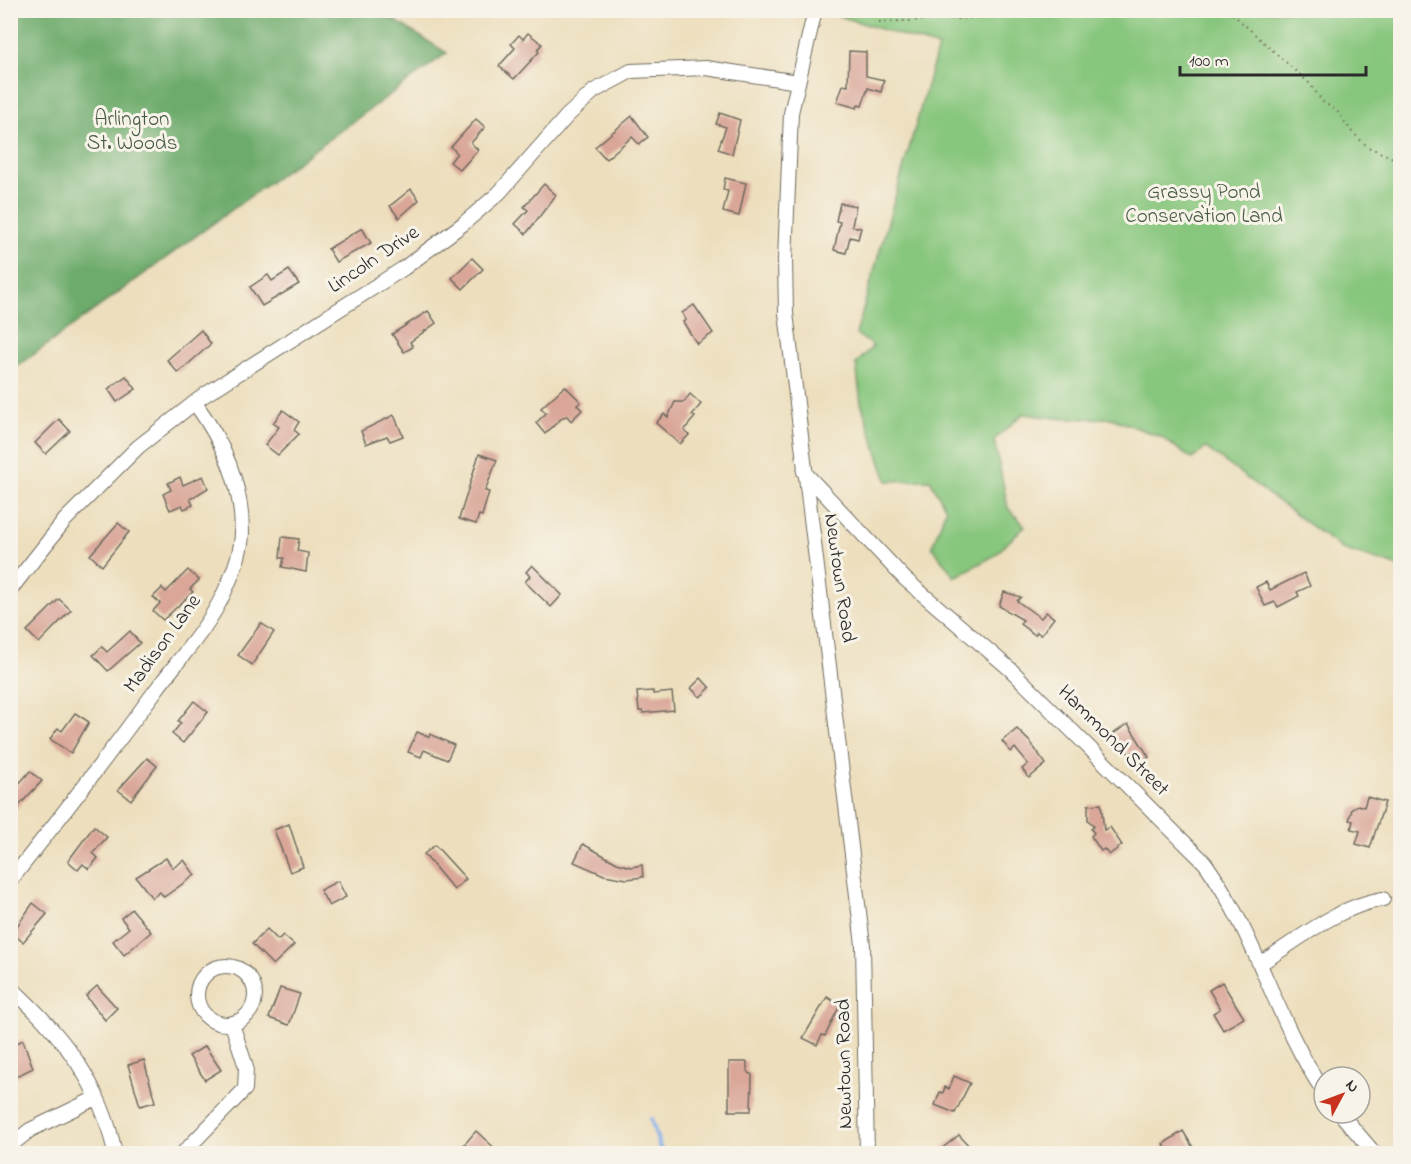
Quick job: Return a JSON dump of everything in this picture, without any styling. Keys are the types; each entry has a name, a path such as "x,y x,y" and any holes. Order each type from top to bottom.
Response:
{"street":[{"name":"Newtown Road","path":"815,10 791,113 785,260 790,359 863,945 867,1154"},
{"name":"Lincoln Drive","path":"10,590 65,520 114,469 195,403 404,268 463,224 499,193 594,91 631,71 706,68 798,82"},
{"name":"Madison Lane","path":"10,881 153,693 224,594 236,563 242,534 237,490 230,460 195,403"},
{"name":"Hammond Street","path":"804,472 896,570 1010,669 1204,863 1224,890 1282,1013 1312,1069"},
{"path":"1260,963 1342,910 1383,899"},
{"path":"221,966 243,971 255,990 250,1012 232,1024 210,1019 197,1001 202,979 221,966"},
{"path":"10,987 46,1020 83,1069 96,1098 115,1154"},
{"path":"182,1154 245,1089 246,1067 232,1024"},
{"path":"10,1146 38,1126 96,1098"},
{"path":"1350,1125 1375,1154"}],"path":[{"path":"879,22 998,17 1029,10"},
{"path":"1228,10 1310,84 1323,102 1337,111 1352,132 1368,147 1401,161"}],"green space":[{"name":"Arlington St. Woods","path":"11,10 380,11 447,53 11,371"},
{"name":"Grassy Pond Conservation Land","path":"948,10 1400,11 1400,567 1342,549 1206,448 1192,459 1161,437 1111,418 1065,419 1023,414 994,440 1008,508 1025,526 994,556 955,577 932,547 946,509 930,480 887,481 861,403 856,364 873,346 856,334 938,47 823,11 914,11 945,19"}],"building":[{"path":"528,33 542,44 537,50 539,52 514,79 499,66 515,48 511,44 519,35 523,39"},
{"path":"849,51 866,52 866,76 884,80 881,92 868,88 862,106 858,105 857,108 837,102 843,85 848,86"},
{"path":"720,113 740,120 732,154 718,149 726,127 716,124"},
{"path":"632,116 648,137 639,144 632,137 606,159 595,147"},
{"path":"476,119 485,127 471,143 478,150 460,170 450,162 457,153 451,147"},
{"path":"725,178 746,183 739,216 723,212 728,191 723,190"},
{"path":"544,184 556,195 526,234 515,224 528,210 524,207"},
{"path":"411,189 419,200 399,218 390,206"},
{"path":"840,203 856,206 852,226 861,228 858,239 850,237 846,253 834,250 840,222 836,221"},
{"path":"362,228 371,243 336,262 328,249"},
{"path":"472,258 483,269 463,289 452,278"},
{"path":"289,270 299,284 262,306 250,287 268,275 272,281"},
{"path":"694,305 713,333 697,344 683,322 686,320 682,313"},
{"path":"428,311 436,323 410,342 413,347 404,352 392,334"},
{"path":"201,330 211,344 178,373 167,360"},
{"path":"126,376 136,389 117,402 108,389"},
{"path":"565,386 581,402 577,405 582,410 571,421 567,416 563,417 545,434 536,423 546,413 541,408"},
{"path":"690,394 701,404 692,415 695,417 684,430 689,435 680,444 656,423 664,414 668,417 675,402 684,402"},
{"path":"283,410 299,422 294,430 299,434 278,455 265,445 279,427 273,423"},
{"path":"394,415 403,436 390,441 387,436 366,444 361,431"},
{"path":"59,419 70,431 46,454 35,443"},
{"path":"479,454 497,460 485,491 489,492 482,516 479,515 476,524 459,519"},
{"path":"203,476 208,488 190,499 193,505 184,509 182,505 170,510 163,494 171,490 168,483 180,477 183,485"},
{"path":"118,523 129,532 102,566 90,555"},
{"path":"282,537 299,539 297,551 308,553 306,572 282,567 284,558 280,558"},
{"path":"532,565 562,595 551,607 525,582 530,576 526,572"},
{"path":"188,570 199,580 190,589 193,592 163,620 153,611 160,603 153,597 162,588 166,592"},
{"path":"1304,573 1310,586 1297,592 1299,596 1278,607 1275,602 1265,606 1256,587 1266,582 1270,590"},
{"path":"1004,592 1021,597 1017,601 1041,618 1046,612 1054,618 1041,635 1037,632 1035,635 1020,624 1023,620 999,606"},
{"path":"59,599 71,610 39,643 27,631"},
{"path":"261,623 274,632 252,665 238,655"},
{"path":"130,631 140,643 108,671 93,655 102,647 107,652"},
{"path":"701,678 710,688 700,697 691,688"},
{"path":"653,691 653,694 672,692 674,710 643,713 639,711 637,692"},
{"path":"194,701 208,712 183,743 172,734 181,723 178,721"},
{"path":"75,713 89,722 71,753 50,739 58,728 62,731"},
{"path":"1128,724 1149,757 1140,763 1133,752 1129,754 1123,746 1119,748 1111,735"},
{"path":"1017,729 1046,764 1029,778 1022,769 1028,764 1015,748 1011,752 1002,741"},
{"path":"417,732 429,737 430,734 454,745 447,760 424,750 421,757 408,752"},
{"path":"147,758 157,766 131,800 118,790"},
{"path":"30,771 42,781 10,815 10,794"},
{"path":"1367,797 1385,802 1370,848 1356,844 1360,831 1351,829 1353,821 1349,820 1352,809 1358,805 1364,807"},
{"path":"1101,804 1104,830 1110,827 1122,845 1109,855 1104,849 1101,851 1091,836 1094,833 1091,829 1094,826 1088,820 1088,805"},
{"path":"289,824 303,867 290,872 274,830"},
{"path":"94,826 107,837 93,853 98,858 89,869 83,864 78,870 68,861"},
{"path":"583,844 617,863 631,867 642,865 643,877 627,879 604,875 574,862"},
{"path":"435,845 466,879 454,890 424,854"},
{"path":"166,858 173,868 184,860 195,875 164,897 160,892 152,898 136,877"},
{"path":"338,881 346,897 329,906 320,890"},
{"path":"33,903 47,914 23,942 12,933"},
{"path":"132,909 151,932 124,955 113,941 129,928 121,918"},
{"path":"267,929 278,940 283,935 294,945 273,965 252,944"},
{"path":"1222,982 1244,1018 1223,1030 1213,1013 1220,1009 1209,990"},
{"path":"97,986 117,1008 105,1020 86,996"},
{"path":"280,988 300,994 289,1025 269,1018"},
{"path":"827,997 840,1005 825,1036 822,1035 817,1045 803,1038"},
{"path":"23,1040 33,1068 15,1077 10,1068 10,1046"},
{"path":"205,1046 221,1070 205,1080 189,1056"},
{"path":"144,1060 155,1102 140,1106 128,1065"},
{"path":"729,1062 747,1062 747,1071 752,1075 751,1111 729,1111"},
{"path":"954,1076 970,1083 955,1113 935,1105 940,1092 943,1093 945,1087 949,1089"},
{"path":"476,1131 501,1154 456,1154"},
{"path":"1183,1131 1197,1154 1169,1154 1163,1144"},
{"path":"959,1135 969,1146 960,1154 935,1154"}],"waterway":[{"path":"651,1119 662,1154"}]}
